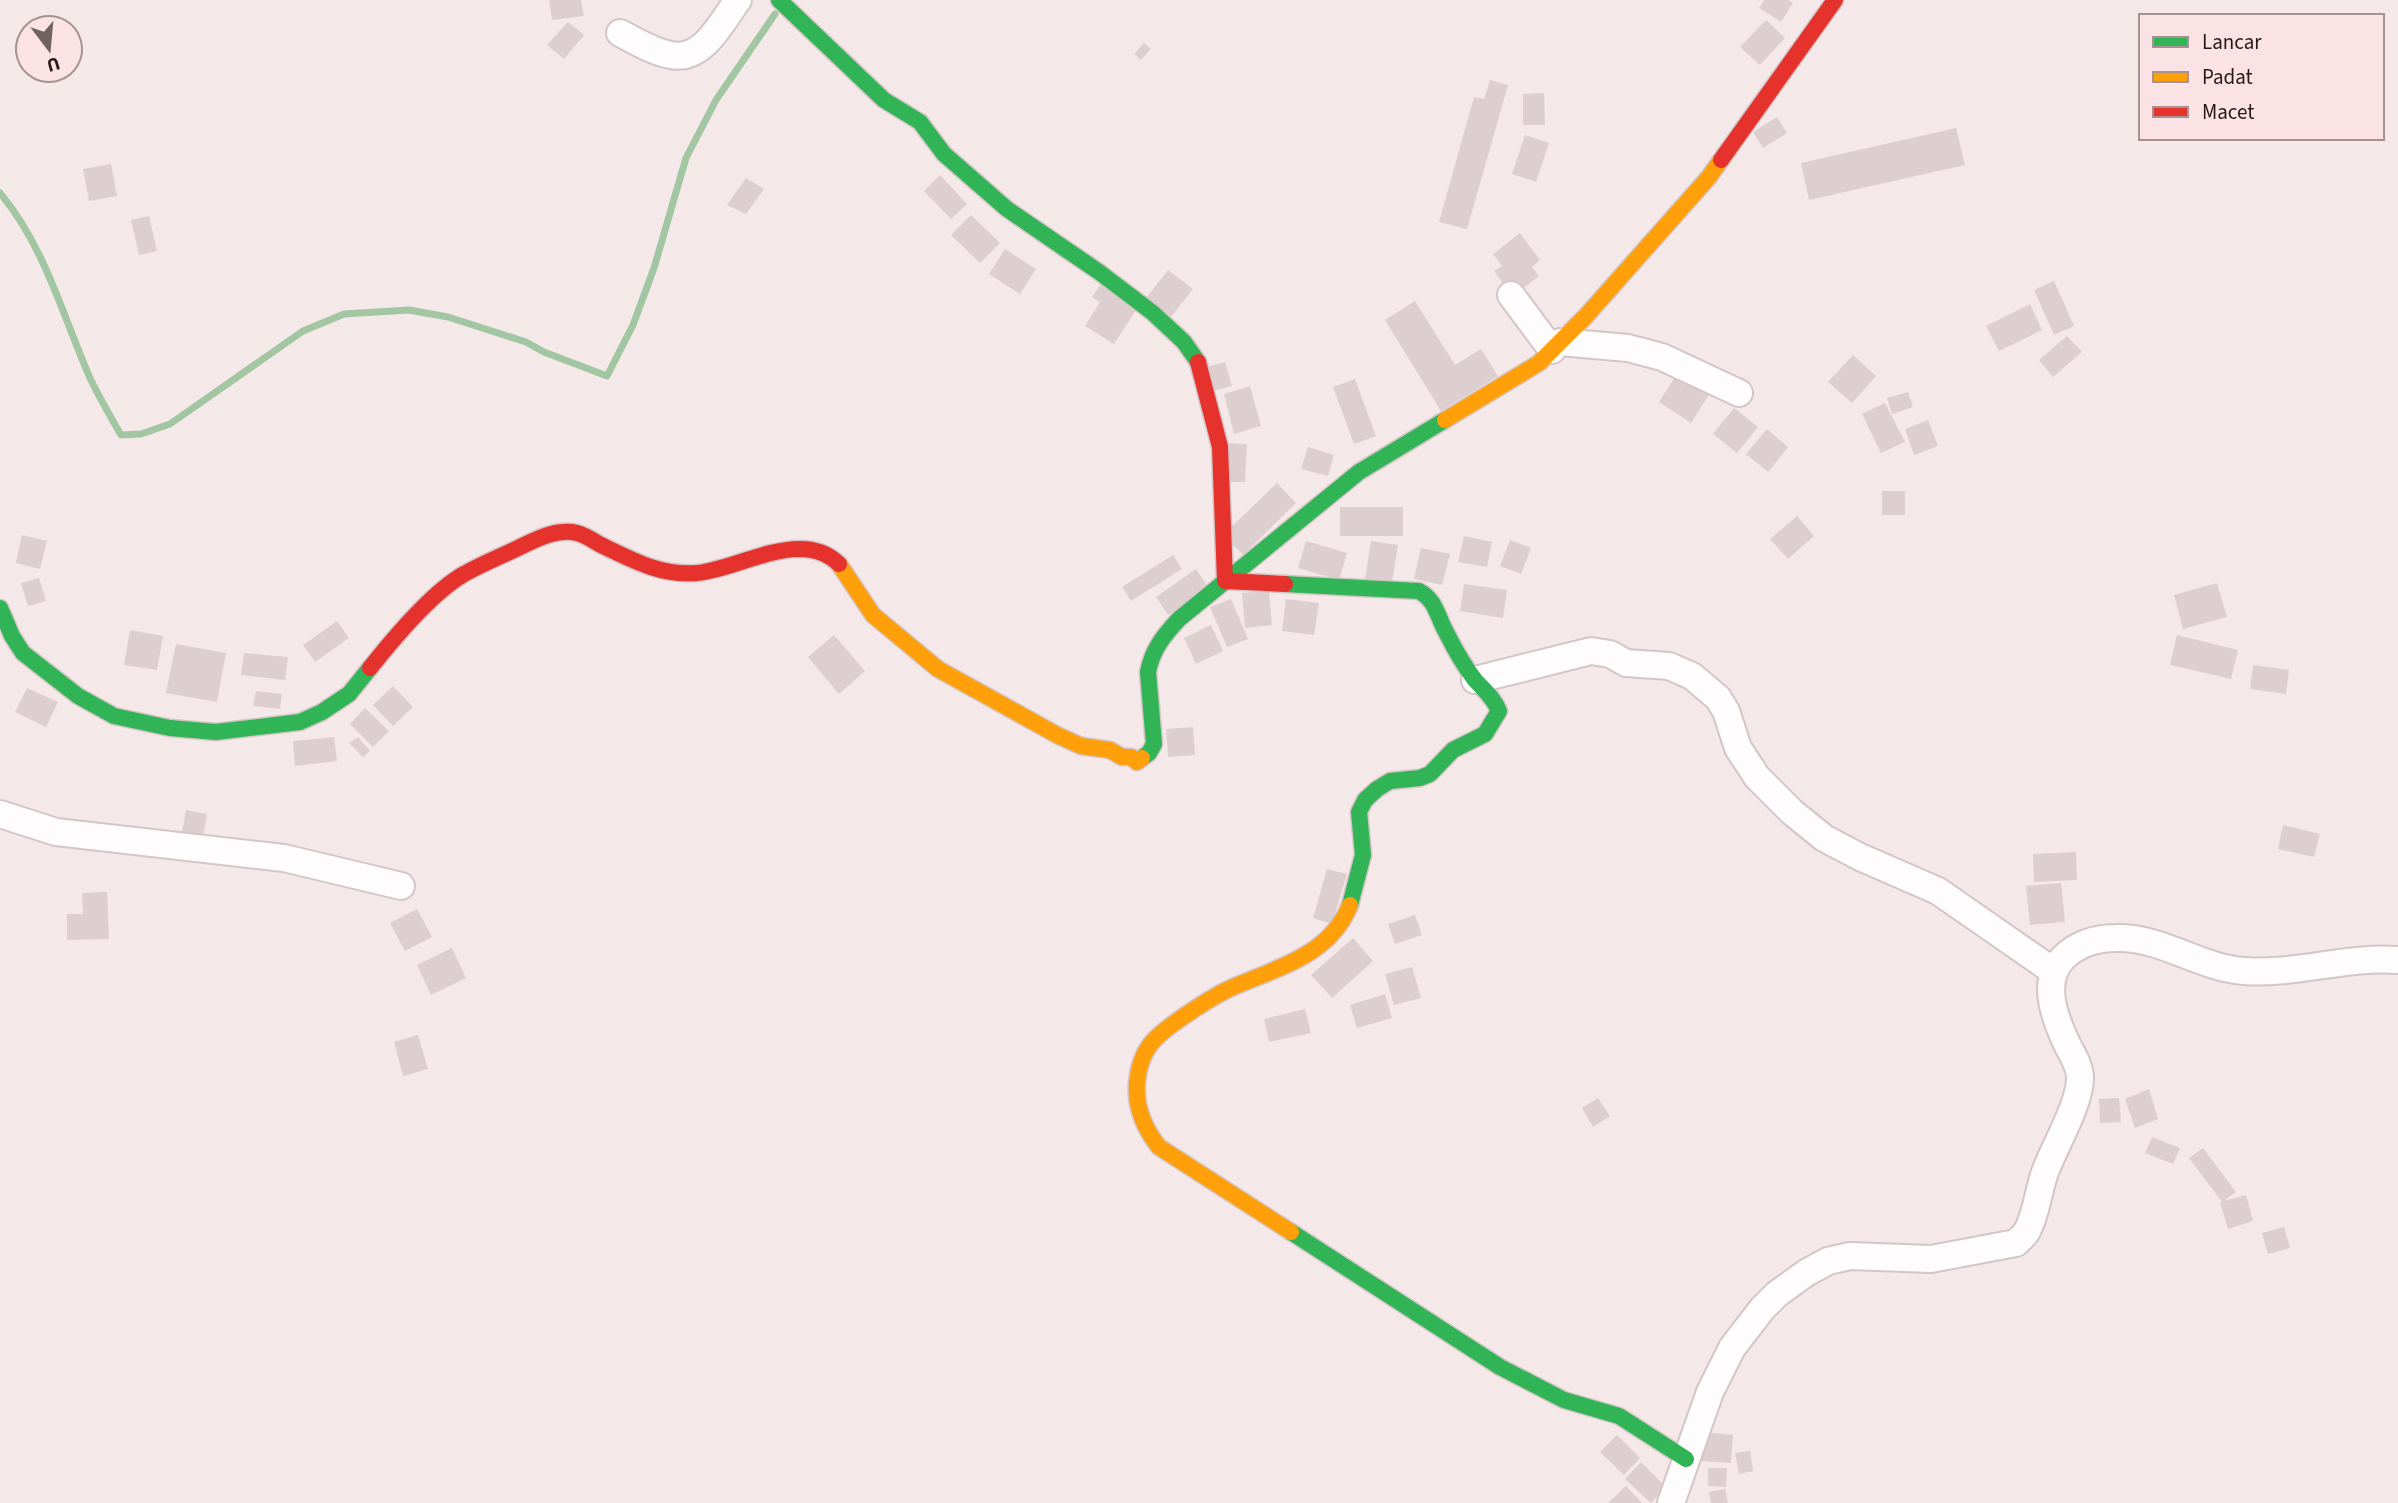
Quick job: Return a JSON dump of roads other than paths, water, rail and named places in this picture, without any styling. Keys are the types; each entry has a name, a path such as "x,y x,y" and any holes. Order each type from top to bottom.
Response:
{"street":[{"path":"620,33 660,52 673,56 687,55 708,41 738,0"},
{"path":"779,0 884,100 920,122 944,154 1007,209 1099,272 1153,313 1184,342 1197,360 1220,447 1225,581"},
{"path":"0,608 23,653 78,696 114,716 170,728 216,732 300,722 322,712 349,694 380,655 437,594 462,575 538,538 560,533 578,533 646,567 696,573 789,548 805,548 828,555 837,561 873,615 938,669 1014,713 1081,746 1110,750 1122,757 1131,757 1137,762 1149,753 1154,744 1148,672 1150,661 1163,635 1359,472 1539,363 1709,177 1835,0"},
{"path":"1511,295 1556,346 1628,348 1662,357 1739,393"},
{"path":"1225,581 1419,591 1427,594 1435,604 1443,628 1475,680 1488,691 1499,711 1485,734 1451,752 1434,772 1419,778 1392,780 1360,805 1357,813 1363,853 1344,919 1313,953 1282,969 1225,991 1165,1029 1149,1045 1141,1063 1137,1084 1138,1105 1146,1131 1159,1147 1500,1367 1564,1399 1619,1416 1686,1459"},
{"path":"1475,680 1591,651 1610,654 1626,663 1669,666 1692,676 1718,698 1726,711 1738,748 1757,777 1792,812 1824,838 1938,891 2053,971"},
{"path":"0,814 56,832 284,858 401,886"},
{"path":"1671,1503 1710,1392 1732,1348 1777,1294 1828,1261 1850,1256 1931,1259 2016,1243 2024,1236 2079,1089 2078,1066 2061,1031 2050,988 2053,971 2069,952 2096,940 2116,938 2136,939 2217,967 2244,971 2398,960"}],"waterway":[{"path":"0,193 16,214 41,258 90,378 121,435 141,434 170,424 303,331 344,314 409,310 448,317 526,342 544,352 607,376 633,325 654,268 686,158 716,100 775,14"}]}
